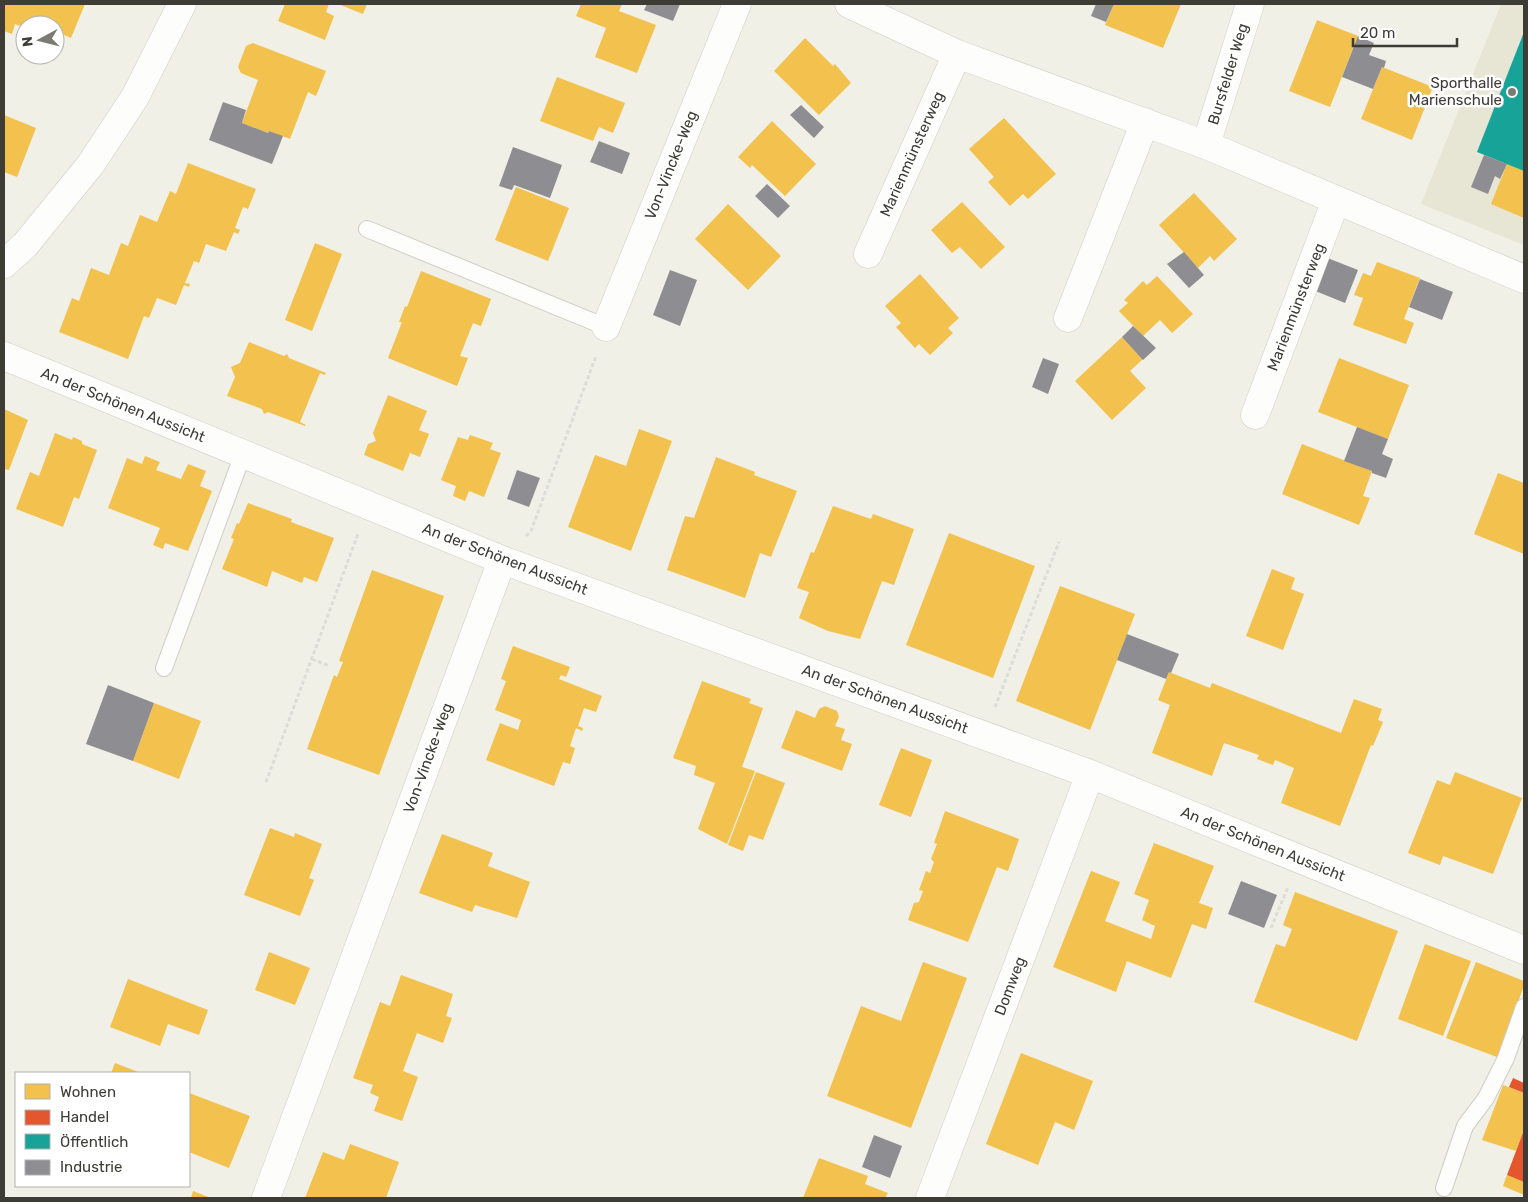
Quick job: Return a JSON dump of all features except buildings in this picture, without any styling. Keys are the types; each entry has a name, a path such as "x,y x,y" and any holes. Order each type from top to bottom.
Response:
{"street":[{"path":"4,264 25,245 91,164 135,97 182,4"},
{"name":"Von-Vincke-Weg","path":"606,327 737,4"},
{"path":"849,4 956,54 1206,144 1524,279"},
{"name":"Bursfelder Weg","path":"1206,144 1250,4"},
{"name":"Marienmünsterweg","path":"868,254 956,54"},
{"path":"1068,318 1145,122"},
{"name":"Marienmünsterweg","path":"1255,415 1336,200"},
{"name":"An der Schönen Aussicht","path":"4,356 502,560 1090,774 1524,950"},
{"name":"Von-Vincke-Weg","path":"266,1198 502,560"},
{"name":"Domweg","path":"930,1198 1090,774"}],"lane":[{"path":"367,229 606,327"},
{"path":"164,668 243,454"},
{"path":"1444,1188 1465,1126 1486,1098 1506,1058 1524,1007"}],"path":[{"path":"502,560 531,531 606,327"},
{"path":"266,782 368,505"},
{"path":"984,736 1059,542"},
{"path":"312,659 328,666"},
{"path":"1271,928 1299,859"}],"shaded area":[{"path":"1501,4 1524,4 1524,245 1421,204"}],"place":[{"name":"Sporthalle Marienschule","path":"1512,92"}]}
